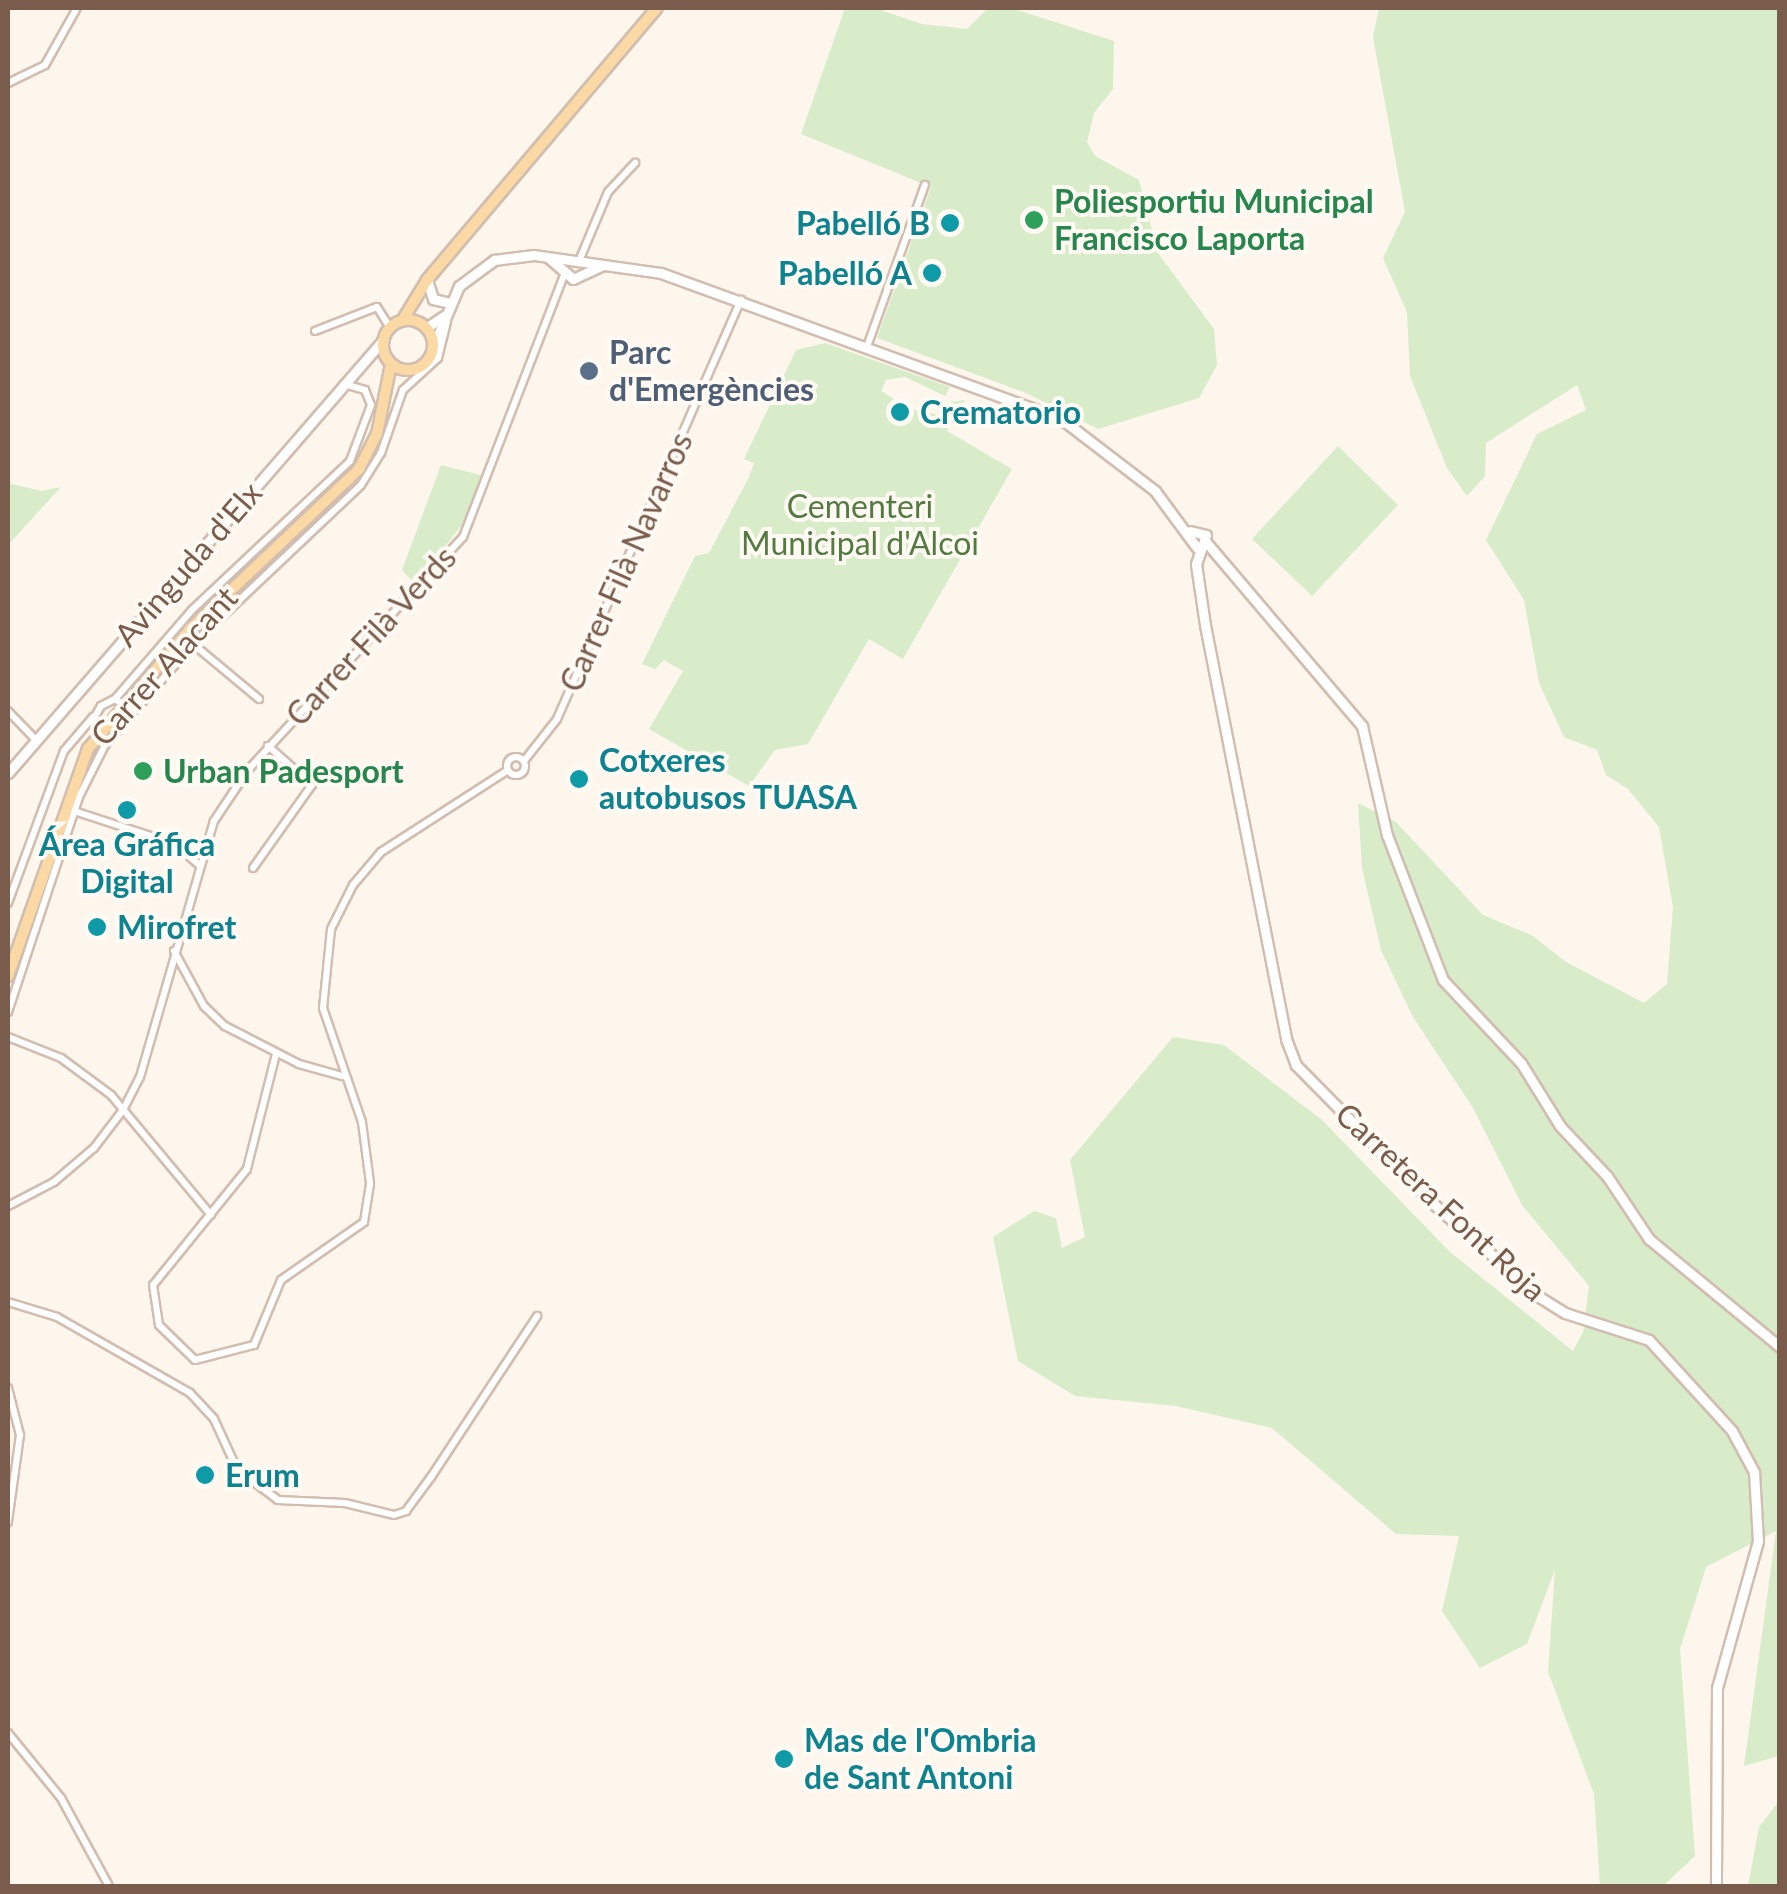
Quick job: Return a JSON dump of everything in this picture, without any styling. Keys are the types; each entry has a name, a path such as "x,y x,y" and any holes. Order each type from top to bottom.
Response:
{"main road":[{"path":"418,292 424,326 433,348 427,362 405,370 388,359 387,333 402,321 418,292 427,280 657,8"},
{"path":"402,321 424,326"},
{"name":"Carrer Alacant","path":"8,976 88,749 123,703 368,455 388,390 388,359"},
{"name":"Carrer Alacant","path":"388,390 405,370"}],"street":[{"path":"8,83 45,65 77,8"},
{"name":"Carrer Filà Verds","path":"8,1206 54,1182 94,1148 124,1110 140,1077 199,866 229,794 268,746 463,537 560,292 608,192 636,163"},
{"path":"868,344 926,184"},
{"path":"433,348 450,303 466,278 486,263 547,256 574,268 609,264 741,300 868,344 1070,424 1134,471 1190,531 1202,530 1202,545 1362,726 1387,834 1430,957 1450,990 1521,1063 1560,1126 1607,1176 1650,1239 1780,1347"},
{"path":"427,280 433,299 450,303"},
{"name":"Carrer Filà Navarros","path":"524,762 512,758 508,770 520,774 524,762 558,719 741,300"},
{"path":"315,332 377,306 387,333"},
{"path":"424,326 446,314"},
{"name":"Carrer Alacant","path":"8,1012 102,734 129,720 193,644 370,474 403,390 438,358 446,314"},
{"name":"Avinguda d'Elx","path":"8,773 387,333"},
{"path":"370,356 388,359"},
{"name":"Carrer Alacant","path":"123,703 192,610 350,460 371,405 365,390 344,384"},
{"name":"Carrer Alacant","path":"350,460 368,455 370,474"},
{"name":"Carretera Font Roja","path":"1202,545 1206,625 1296,1065 1429,1200 1541,1298 1576,1317 1638,1334 1658,1348 1732,1431 1754,1472 1758,1540 1717,1688 1716,1886"},
{"name":"Carrer Filà Verds","path":"193,644 260,700"},
{"path":"8,904 64,751 93,717 123,703 129,720"},
{"path":"8,711 34,739"},
{"path":"93,717 102,734"},
{"path":"254,868 312,784 268,746"},
{"path":"276,1054 255,1151 211,1215 158,1276 152,1297 160,1325 200,1361 254,1345 281,1280 364,1222 366,1142 342,1076 321,994 327,942 344,899 393,842 508,770"},
{"path":"74,811 175,844 199,866"},
{"path":"174,951 212,1016 276,1054 342,1076"},
{"path":"8,1036 73,1065 124,1110 211,1215"},
{"path":"8,1302 57,1317 190,1393 214,1419 237,1469 278,1500 394,1515 420,1492 538,1316"},
{"path":"8,1388 20,1435 8,1522"},
{"path":"8,1732 62,1798 109,1886"}],"green space":[{"name":"Poliesportiu Municipal Francisco Laporta","path":"845,8 875,8 922,24 967,29 988,8 1011,8 1114,41 1113,89 1094,113 1087,142 1095,156 1139,180 1158,253 1214,329 1217,365 1199,398 1098,429 1026,393 877,338 931,187 801,134"},
{"path":"1379,8 1779,8 1779,1756 1744,1766 1776,1531 1706,1567 1680,1649 1695,1856 1663,1886 1600,1886 1594,1794 1548,1672 1555,1570 1527,1644 1480,1668 1442,1611 1459,1536 1396,1534 1272,1428 1176,1406 1075,1396 1018,1361 993,1237 1034,1211 1056,1218 1062,1248 1085,1237 1070,1160 1173,1037 1224,1045 1322,1120 1450,1252 1573,1351 1583,1332 1589,1286 1522,1205 1473,1108 1413,1017 1381,950 1362,868 1358,803 1396,822 1483,915 1533,936 1566,962 1644,1003 1667,984 1673,907 1659,827 1628,789 1606,775 1597,750 1564,737 1539,683 1524,600 1486,540 1537,434 1586,410 1577,385 1486,443 1485,476 1467,496 1447,468 1410,376 1407,312 1383,258 1405,212 1373,37"},
{"name":"Cementeri Municipal d'Alcoi","path":"825,343 950,387 945,396 905,377 886,380 881,391 910,409 945,416 951,402 965,400 947,431 1012,469 903,659 869,639 808,744 775,750 749,786 649,729 683,671 664,660 655,669 642,664 695,556 709,553 749,477 754,463 744,459 796,350"},
{"path":"1338,446 1398,505 1312,596 1252,539"},
{"path":"441,465 484,476 461,526 415,584 402,570"},
{"path":"8,483 41,491 61,487 8,545"},
{"path":"1779,1801 1779,1886 1748,1886 1759,1827"}],"place":[{"name":"Poliesportiu Municipal Francisco Laporta","path":"1034,220"},
{"name":"Pabelló B","path":"950,223"},
{"name":"Pabelló A","path":"932,273"},
{"name":"Parc d'Emergències","path":"589,371"},
{"name":"Crematorio","path":"900,412"},
{"name":"Urban Padesport","path":"143,771"},
{"name":"Cotxeres autobusos TUASA","path":"579,779"},
{"name":"Área Gráfica Digital","path":"127,810"},
{"name":"Mirofret","path":"97,927"},
{"name":"Erum","path":"205,1475"},
{"name":"Mas de l'Ombria de Sant Antoni","path":"784,1759"}]}
